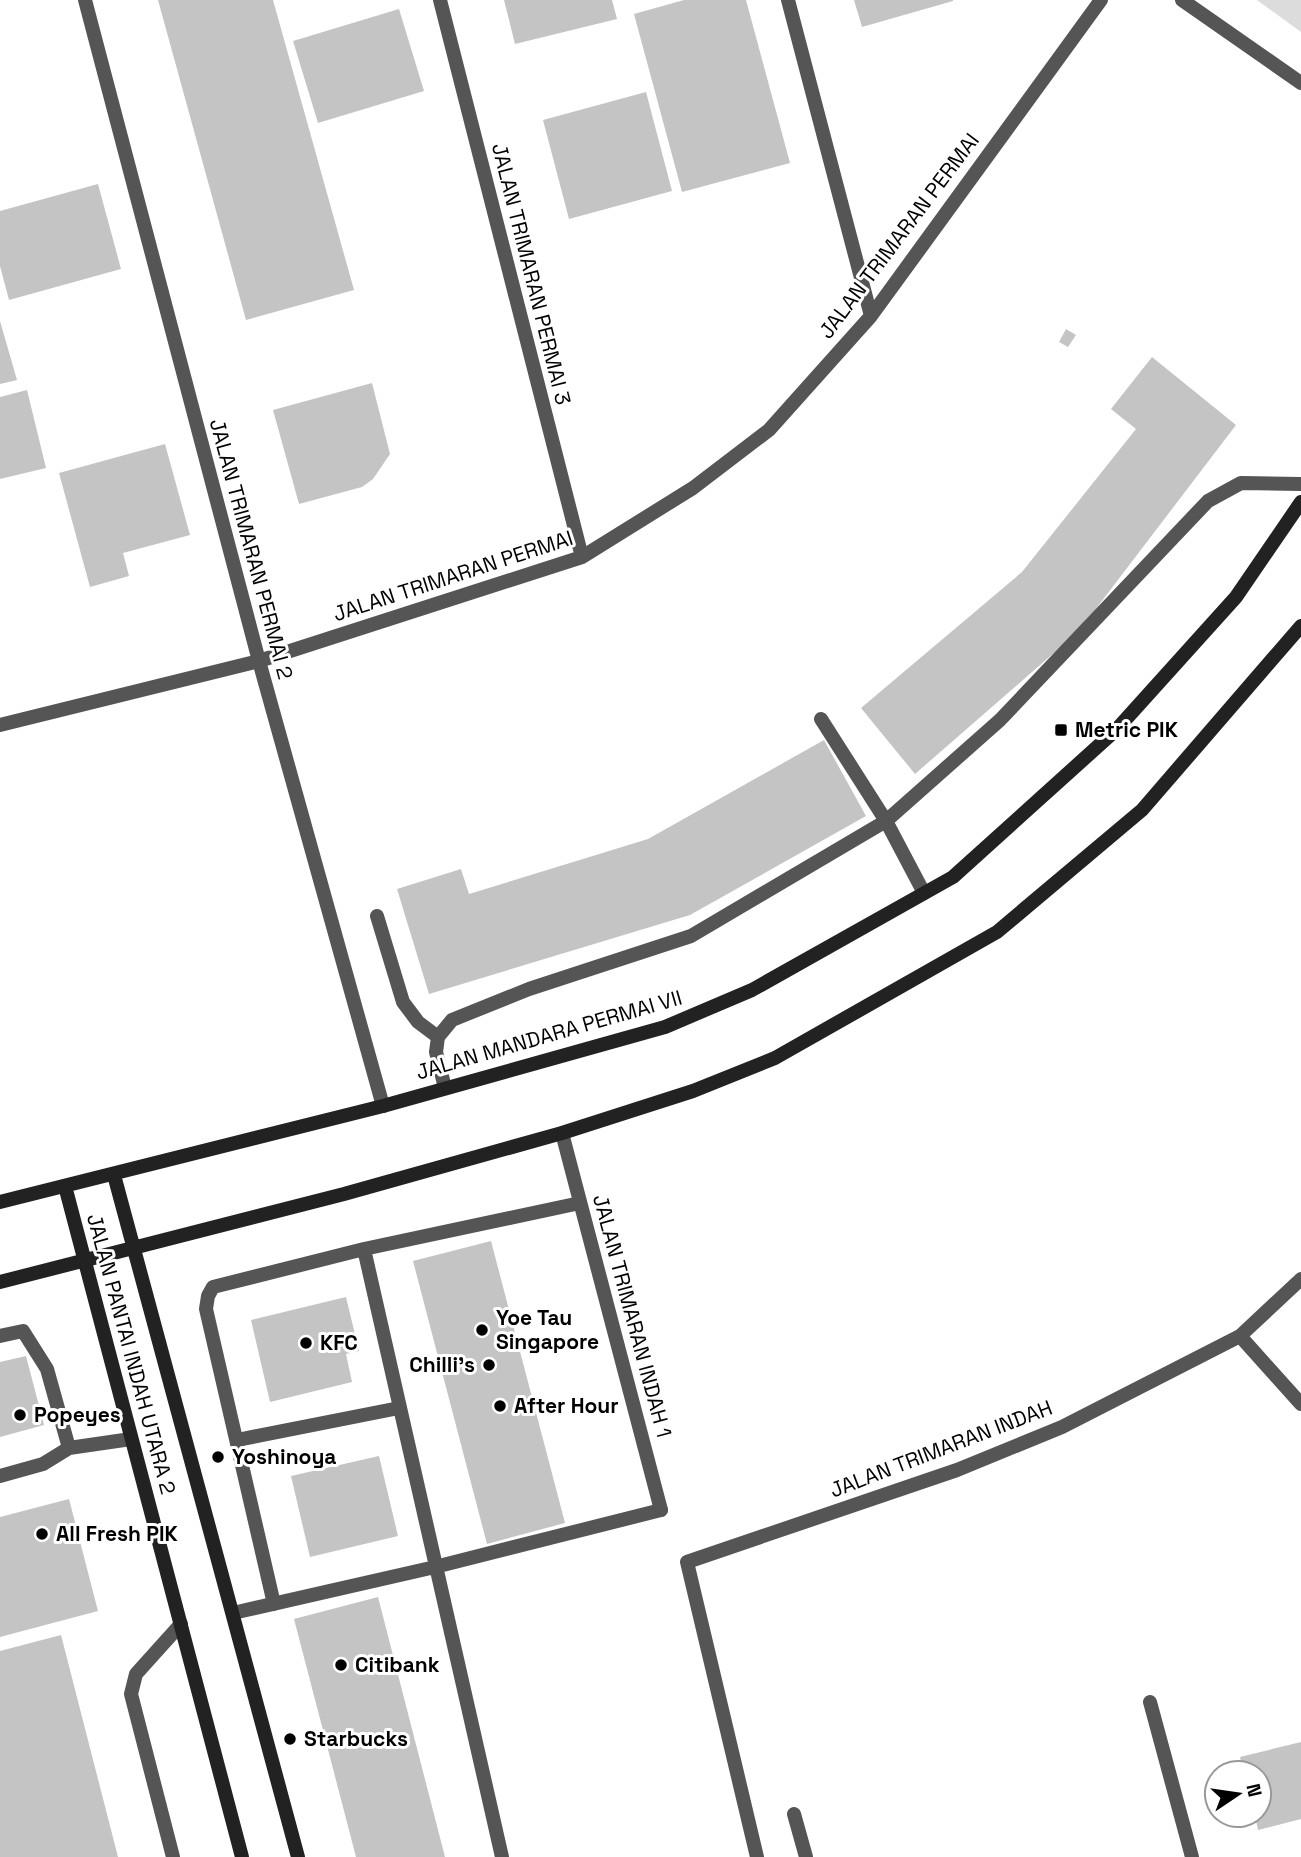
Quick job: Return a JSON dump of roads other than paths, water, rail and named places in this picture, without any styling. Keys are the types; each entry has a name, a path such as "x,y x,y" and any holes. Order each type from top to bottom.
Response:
{"main road":[{"name":"JALAN MANDARA PERMAI VII","path":"0,1202 383,1106 665,1027 751,990 953,877 1117,729 1236,597 1301,502"},
{"path":"0,1282 344,1194 562,1133 693,1091 775,1058 997,932 1142,810 1301,626"},
{"name":"JALAN PANTAI INDAH UTARA 2","path":"114,1175 298,1857"},
{"name":"JALAN PANTAI INDAH UTARA 2","path":"65,1186 242,1857"}],"street":[{"name":"JALAN TRIMARAN PERMAI 2","path":"85,0 259,661 383,1106"},
{"name":"JALAN TRIMARAN PERMAI 3","path":"440,0 582,558"},
{"path":"788,0 871,316"},
{"name":"JALAN TRIMARAN PERMAI","path":"0,725 259,661 582,558 694,488 769,430 871,316 1101,0"},
{"path":"1182,0 1301,83"},
{"path":"445,1088 436,1052 438,1037 452,1020 529,989 691,936 886,821 1000,720 1208,501 1241,483 1301,484"},
{"path":"821,719 886,821 923,894"},
{"path":"377,916 403,1002 418,1022 438,1037"},
{"name":"JALAN TRIMARAN INDAH 1","path":"435,1567 661,1510 562,1133"},
{"path":"274,1604 206,1309 213,1287 364,1249 580,1203"},
{"path":"364,1249 502,1857"},
{"name":"JALAN TRIMARAN INDAH","path":"757,1857 687,1562 969,1465 1062,1427 1240,1336 1301,1279"},
{"path":"0,1336 23,1331 47,1369 69,1448"},
{"path":"1240,1336 1301,1404"},
{"path":"237,1440 399,1408"},
{"path":"0,1476 43,1464 69,1448 131,1438"},
{"path":"233,1613 435,1567"},
{"path":"173,1857 131,1694 136,1674 181,1624"},
{"path":"1150,1702 1192,1857"},
{"path":"794,1814 806,1857"}],"place":[{"name":"Metric PIK","path":"1061,730"},
{"name":"Yoe Tau Singapore","path":"482,1330"},
{"name":"KFC","path":"306,1343"},
{"name":"Chilli's","path":"489,1365"},
{"name":"After Hour","path":"500,1406"},
{"name":"Popeyes","path":"20,1415"},
{"name":"Yoshinoya","path":"218,1457"},
{"name":"All Fresh PIK","path":"42,1534"},
{"name":"Citibank","path":"341,1665"},
{"name":"Starbucks","path":"290,1739"}]}
